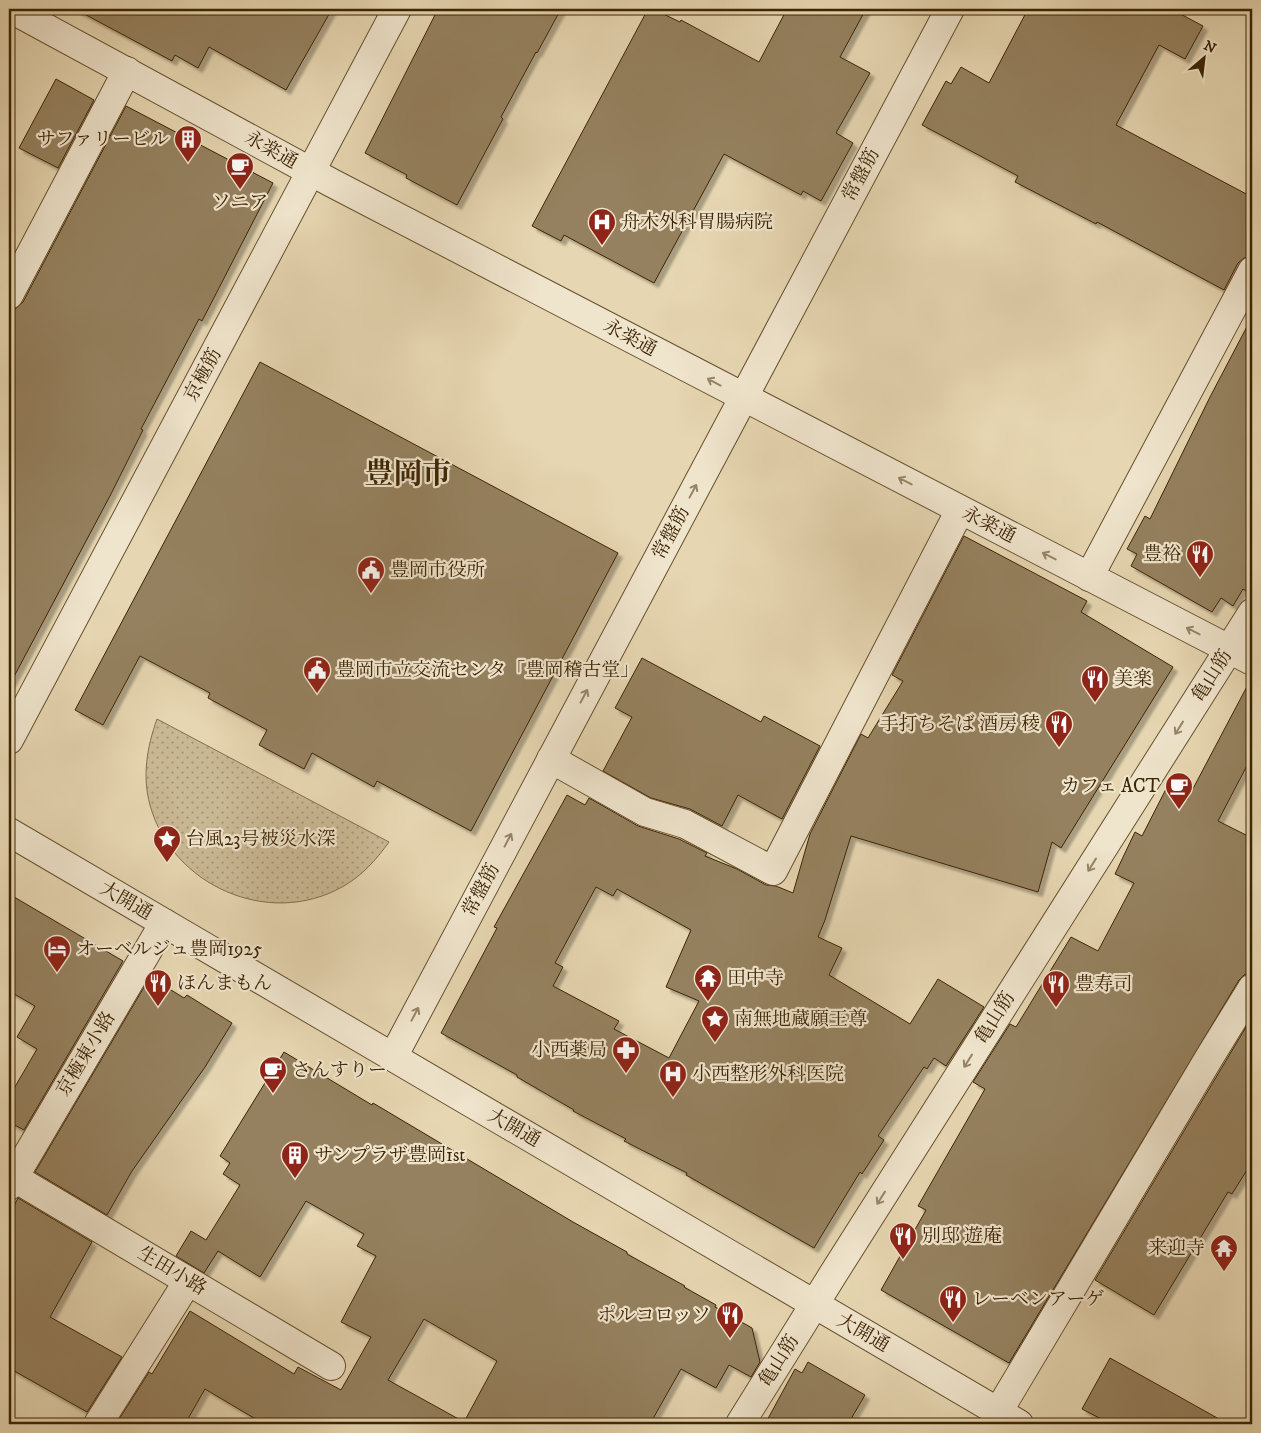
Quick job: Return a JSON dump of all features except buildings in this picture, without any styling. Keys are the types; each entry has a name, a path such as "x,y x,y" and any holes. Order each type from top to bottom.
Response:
{"street":[{"name":"京極筋","path":"9,740 397,9"},
{"name":"常盤筋","path":"393,1057 950,9"},
{"name":"永楽通","path":"15,15 127,71 311,171 743,397 1241,654"},
{"path":"9,295 127,71"},
{"path":"1089,577 1252,270"},
{"path":"551,760 645,812 685,824 773,872 960,510"},
{"name":"亀山筋","path":"740,1424 814,1305 1241,654 1252,613"},
{"name":"大開通","path":"9,832 1008,1418"},
{"name":"京極東小路","path":"11,1181 164,923"},
{"path":"1008,1418 1204,1066 1252,988"},
{"name":"生田小路","path":"11,1181 188,1280 331,1366"},
{"path":"98,1424 188,1280"}],"shaded area":[{"path":"157,719 389,842 374,861 356,878 342,887 314,899 284,903 255,900 227,892 201,877 179,858 162,833 150,805 146,772 151,740"}],"place":[{"name":"サファリービル","path":"188,163"},
{"name":"ソニア","path":"240,190"},
{"name":"舟木外科胃腸病院","path":"602,246"},
{"name":"豊裕","path":"1200,578"},
{"name":"豊岡市役所","path":"371,594"},
{"name":"豊岡市立交流センタ「豊岡稽古堂」","path":"317,694"},
{"name":"美楽","path":"1095,703"},
{"name":"手打ちそば 酒房 稜","path":"1059,748"},
{"name":"カフェ ACT","path":"1179,810"},
{"name":"台風23号被災水深","path":"167,863"},
{"name":"オーベルジュ豊岡1925","path":"57,973"},
{"name":"田中寺","path":"708,1002"},
{"name":"ほんまもん","path":"158,1007"},
{"name":"豊寿司","path":"1056,1008"},
{"name":"南無地蔵願王尊","path":"715,1043"},
{"name":"小西薬局","path":"626,1074"},
{"name":"さんすりー","path":"273,1094"},
{"name":"小西整形外科医院","path":"673,1098"},
{"name":"サンプラザ豊岡1st","path":"295,1179"},
{"name":"別邸 遊庵","path":"903,1260"},
{"name":"来迎寺","path":"1224,1272"},
{"name":"レーベンアーゲ","path":"953,1323"},
{"name":"ポルコロッソ","path":"730,1339"}],"district":[{"name":"豊岡市","path":"408,475"}]}
